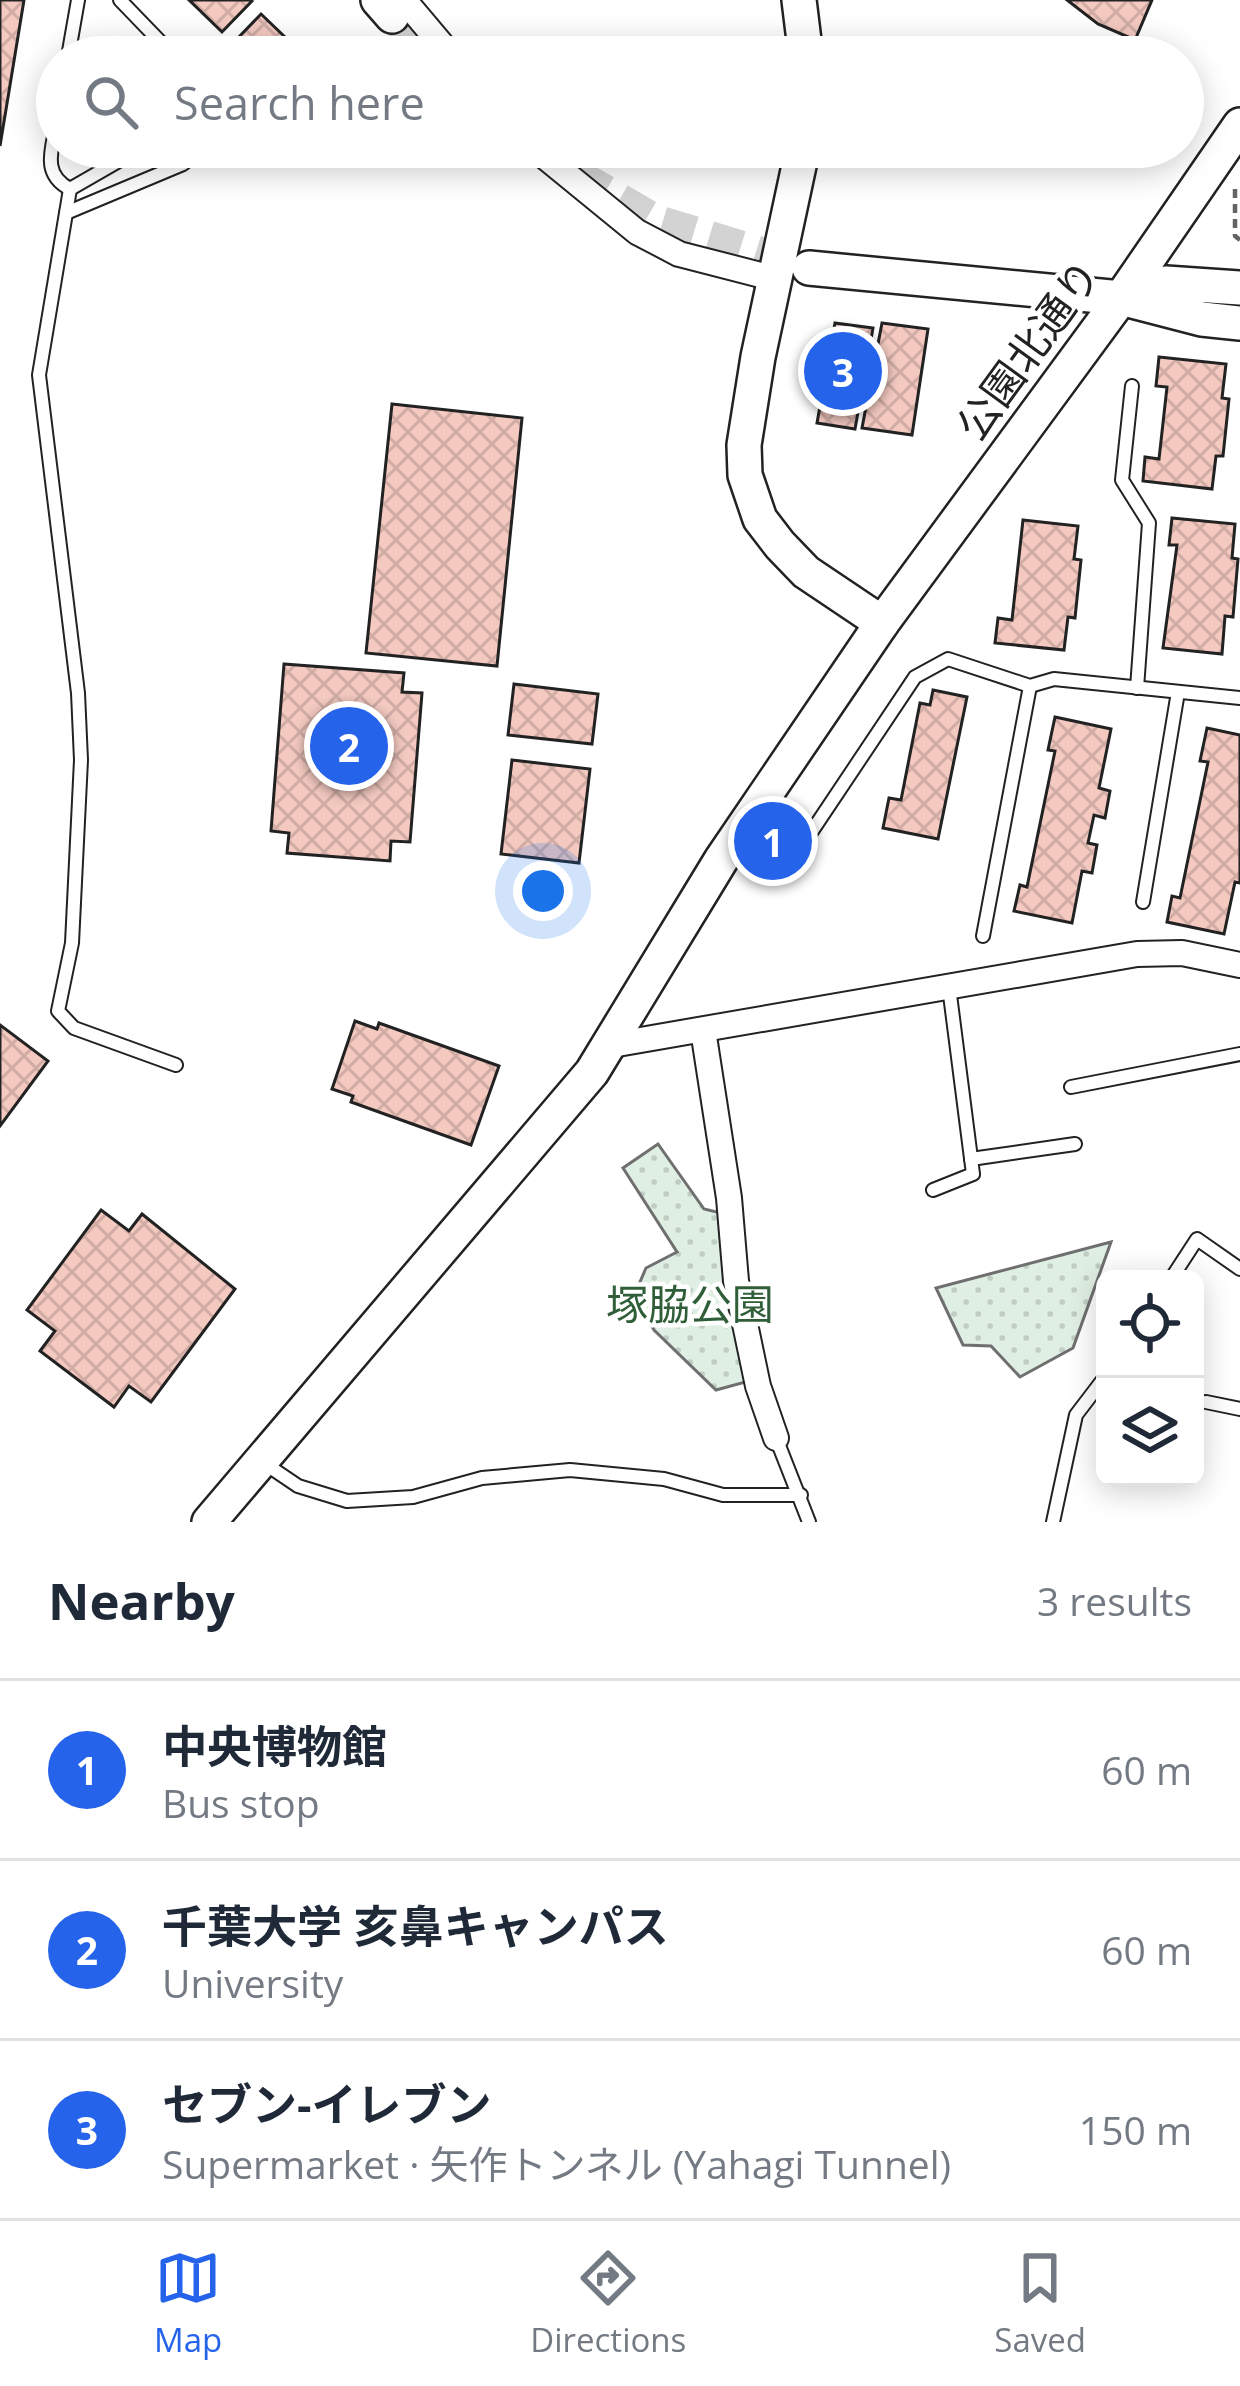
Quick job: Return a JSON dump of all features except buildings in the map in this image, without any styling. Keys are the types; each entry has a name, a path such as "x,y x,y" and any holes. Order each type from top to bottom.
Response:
{"street":[{"path":"799,0 803,36"},
{"path":"392,5 424,36"},
{"name":"公園北通り","path":"209,1522 592,1072 722,860 882,622 1120,298 1240,125"},
{"path":"559,168 637,232 679,254 776,279"},
{"path":"799,168 745,445 745,475 760,519 806,572 882,622"},
{"path":"809,268 1120,298 1202,319 1240,323"},
{"path":"1120,298 1166,283 1240,288"},
{"path":"606,1046 1137,954 1182,953 1240,965"},
{"path":"703,1030 729,1198 736,1281 758,1386 776,1438"}],"lane":[{"path":"72,36 78,0"},
{"path":"120,0 155,36"},
{"path":"49,168 57,182 70,189"},
{"path":"70,189 106,168"},
{"path":"66,213 173,168"},
{"path":"70,189 40,375 79,693 72,943 58,1011 74,1028 176,1065"},
{"path":"1132,386 1122,480 1149,524 1137,688"},
{"path":"806,840 915,677 948,659 1030,686 1054,679 1240,698"},
{"path":"983,937 1030,686"},
{"path":"1143,902 1178,692"},
{"path":"933,1190 974,1174 948,986"},
{"path":"1071,1088 1240,1054"},
{"path":"971,1159 1076,1144"},
{"path":"1177,1270 1198,1239 1240,1270"},
{"path":"1053,1522 1076,1414 1104,1378"},
{"path":"1206,1402 1240,1409"},
{"path":"776,1438 809,1522"},
{"path":"263,1462 298,1486 347,1501 413,1497 482,1478 570,1470 664,1479 723,1495 801,1495"}],"path":[{"path":"1237,176 1232,205 1235,236 1240,240"}],"green space":[{"name":"塚脇公園","path":"658,1144 704,1209 725,1214 753,1380 716,1390 654,1330 634,1296 646,1268 677,1252 623,1168"},
{"path":"1111,1242 1101,1270 1096,1270 1096,1284 1073,1348 1020,1377 991,1346 963,1345 936,1288"}],"tunnel":[{"path":"392,16 413,36"},
{"path":"577,175 656,221 806,267"}],"place":[{"name":"セブン-イレブン","path":"843,371"},
{"name":"千葉大学 亥鼻キャンパス","path":"349,746"},
{"name":"中央博物館","path":"773,841"}]}
